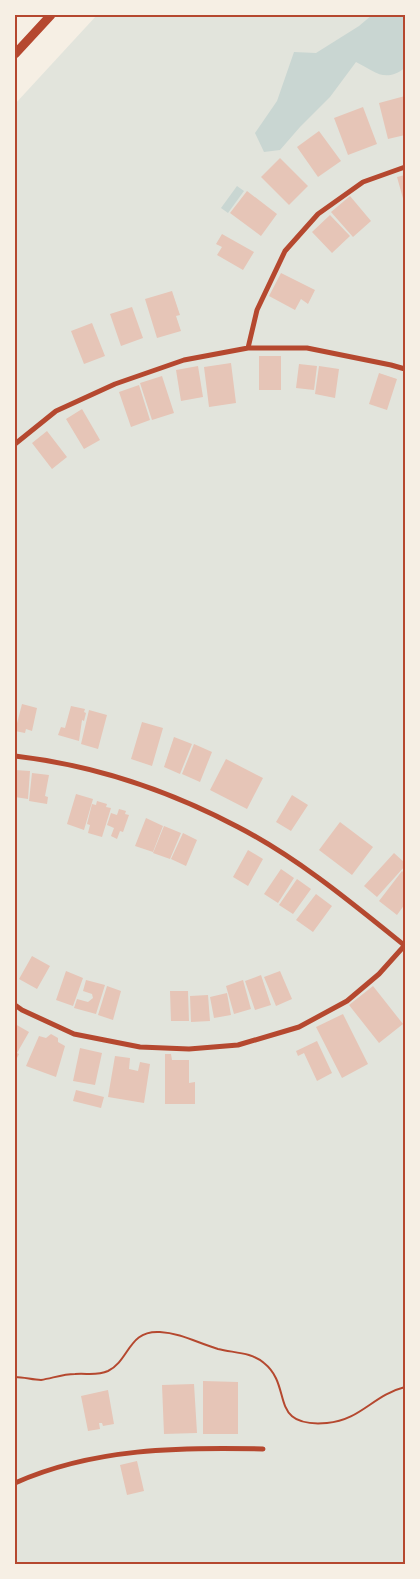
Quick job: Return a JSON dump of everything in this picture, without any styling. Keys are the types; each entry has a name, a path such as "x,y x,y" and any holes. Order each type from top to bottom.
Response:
{"main road":[{"path":"15,54 51,15"}],"street":[{"path":"248,348 257,310 285,251 318,214 363,182 405,167"},
{"path":"15,444 56,411 115,384 184,360 248,348 306,348 405,369"},
{"path":"15,756 51,761 112,775 170,795 238,827 289,858 353,904 405,945 379,974 346,1001 299,1028 238,1045 189,1049 140,1047 74,1034 15,1005"},
{"path":"15,1483 30,1476 77,1462 129,1453 188,1448 263,1449"}],"path":[{"path":"15,1377 41,1380 64,1374 102,1373 120,1361 135,1339 147,1333 161,1332 183,1336 218,1349 248,1354 262,1360 278,1380 285,1409 294,1417 304,1422 327,1423 345,1419 360,1412 379,1397 405,1387"}],"shaded area":[{"path":"97,15 405,15 405,1564 15,1564 15,104"},
{"path":"372,15 405,15 405,68 391,75 386,75 375,72 356,62 330,97 280,150 264,152 255,133 277,101 294,52 316,53 359,26"},
{"path":"237,186 244,191 228,213 221,208"}],"building":[{"path":"405,96 405,135 388,139 379,103"},
{"path":"363,107 377,144 348,155 334,118"},
{"path":"319,131 341,161 318,177 297,147"},
{"path":"280,158 308,186 289,205 261,177"},
{"path":"405,175 405,201 404,202 397,177"},
{"path":"247,191 277,214 261,236 230,213"},
{"path":"350,196 371,221 353,237 331,212"},
{"path":"330,215 350,236 332,253 312,232"},
{"path":"222,234 254,252 243,270 217,255 222,247 216,244"},
{"path":"281,273 315,290 308,304 301,299 295,310 269,296"},
{"path":"172,291 180,315 176,316 181,331 157,338 145,299"},
{"path":"132,307 143,338 121,346 110,314"},
{"path":"92,323 105,356 84,364 71,331"},
{"path":"259,356 281,356 281,390 259,390"},
{"path":"231,363 236,403 209,407 204,367"},
{"path":"299,364 317,366 314,390 296,388"},
{"path":"198,366 203,397 181,401 176,370"},
{"path":"319,366 339,369 335,398 315,394"},
{"path":"379,373 397,379 387,410 369,404"},
{"path":"162,376 174,413 152,420 140,383"},
{"path":"139,385 150,420 131,427 119,392"},
{"path":"82,409 100,440 84,449 66,419"},
{"path":"47,431 67,457 52,469 32,443"},
{"path":"22,704 37,708 32,731 26,729 25,733 15,731"},
{"path":"71,706 85,709 84,712 86,713 84,721 82,720 79,741 58,735 61,727 65,728"},
{"path":"89,710 107,715 98,749 81,744"},
{"path":"142,722 163,728 152,766 131,759"},
{"path":"174,737 192,744 180,774 164,767"},
{"path":"194,744 212,752 200,782 182,774"},
{"path":"226,759 263,778 247,809 210,790"},
{"path":"15,770 30,771 28,799 15,797"},
{"path":"32,773 49,775 45,796 48,797 47,804 29,801"},
{"path":"76,794 93,799 84,830 67,824"},
{"path":"292,795 308,805 291,831 276,822"},
{"path":"97,801 107,804 106,807 111,808 102,837 88,833 90,825 87,824 92,804 96,805"},
{"path":"119,809 126,811 125,814 129,815 123,832 120,831 117,839 111,836 114,828 107,825 111,813 117,815"},
{"path":"146,818 163,826 153,852 135,846"},
{"path":"340,822 373,847 352,875 319,850"},
{"path":"164,826 181,833 170,859 153,853"},
{"path":"183,833 197,840 186,866 171,859"},
{"path":"248,850 263,859 248,886 233,877"},
{"path":"394,853 405,863 405,866 377,897 364,886"},
{"path":"281,869 294,878 278,903 264,894"},
{"path":"402,871 405,874 405,904 397,915 379,901"},
{"path":"297,879 311,889 293,914 279,905"},
{"path":"316,894 332,906 313,932 296,920"},
{"path":"32,956 50,966 37,989 19,979"},
{"path":"66,971 83,978 73,1006 56,1000"},
{"path":"280,971 292,999 276,1006 264,977"},
{"path":"261,975 271,1005 255,1010 245,981"},
{"path":"86,980 105,985 96,1014 74,1008 77,999 88,1002 93,998 92,994 83,991"},
{"path":"243,980 251,1009 234,1014 226,986"},
{"path":"107,986 121,991 113,1020 98,1015"},
{"path":"373,986 403,1024 379,1043 349,1005"},
{"path":"170,991 188,991 189,1021 171,1021"},
{"path":"227,993 231,1015 214,1018 210,997"},
{"path":"208,995 210,1021 191,1022 190,996"},
{"path":"343,1014 368,1064 342,1078 316,1027"},
{"path":"15,1024 29,1032 17,1053 19,1054 15,1062"},
{"path":"51,1034 58,1038 58,1042 65,1046 56,1077 26,1066 39,1036 46,1038"},
{"path":"317,1041 332,1073 317,1081 304,1053 298,1056 296,1051"},
{"path":"80,1048 102,1053 95,1085 73,1081"},
{"path":"165,1054 171,1054 172,1060 189,1060 189,1083 195,1082 195,1104 165,1104"},
{"path":"115,1056 130,1058 129,1069 138,1071 140,1062 150,1064 144,1103 108,1097"},
{"path":"76,1090 104,1097 101,1108 73,1101"},
{"path":"203,1381 238,1382 238,1434 203,1434"},
{"path":"194,1384 197,1433 164,1434 162,1385"},
{"path":"108,1390 114,1424 103,1426 102,1423 99,1423 100,1429 88,1431 81,1396"},
{"path":"137,1461 144,1491 127,1495 120,1465"}]}
